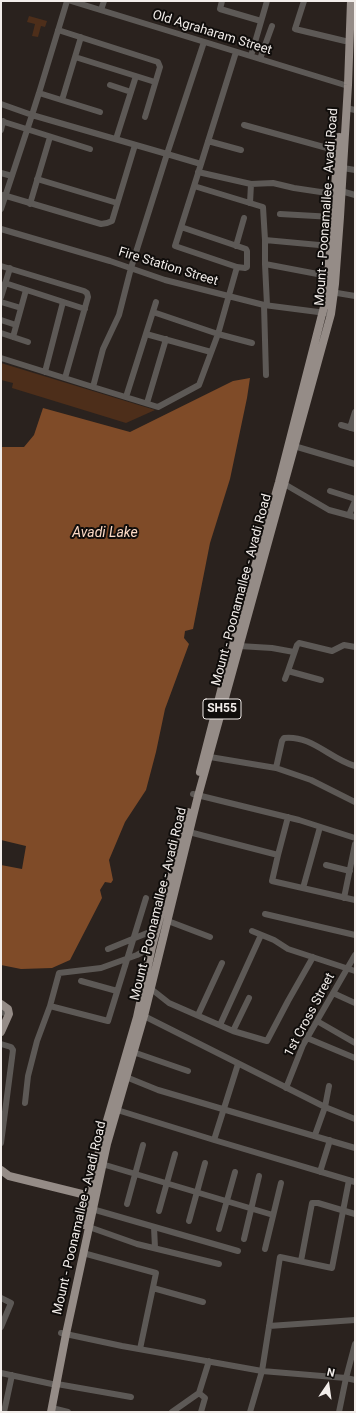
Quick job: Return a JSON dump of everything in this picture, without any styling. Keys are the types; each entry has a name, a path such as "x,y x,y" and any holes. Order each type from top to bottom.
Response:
{"main road":[{"name":"Mount - Poonamallee - Avadi Road","path":"331,292 328,276 330,246 333,217 343,168 346,108 346,1"},
{"name":"Mount - Poonamallee - Avadi Road","path":"50,1411 79,1252 137,1018 152,947 196,795 282,482 294,446 327,313 331,292 338,193 338,151 346,85 352,54 351,1"},
{"name":"Mount - Poonamallee - Avadi Road","path":"64,1334 89,1227 101,1141 126,1077 144,1016 168,922 196,795 210,757 327,313"},
{"path":"1,1004 8,1009 5,1013 1,1032"},
{"path":"1,1170 9,1176 92,1197"}],"street":[{"path":"1,210 3,195 12,176 67,1"},
{"name":"Old Agraharam Street","path":"70,1 346,85"},
{"path":"101,10 104,1"},
{"path":"222,1 220,9 261,21"},
{"path":"251,56 267,1"},
{"path":"304,1 295,30 345,41"},
{"path":"260,59 272,26"},
{"path":"58,30 158,62 160,67 145,117"},
{"path":"62,100 81,37"},
{"path":"93,387 103,349 119,315 131,268 204,42"},
{"path":"181,227 246,249 247,267 237,267 176,247 181,227 236,52"},
{"path":"75,56 155,82"},
{"path":"116,139 136,76"},
{"path":"110,85 131,92"},
{"path":"39,93 100,112"},
{"path":"1,104 32,115 201,164"},
{"path":"346,108 355,110"},
{"path":"1,130 2,121 90,149"},
{"path":"244,125 338,151"},
{"path":"30,204 50,137"},
{"path":"208,142 242,150"},
{"path":"3,195 101,224 107,223 112,221 135,145"},
{"path":"343,168 355,170"},
{"path":"198,172 251,184 273,183 294,188 355,195"},
{"path":"1,173 12,176"},
{"path":"37,179 117,203"},
{"path":"250,203 251,184"},
{"path":"194,186 263,207 265,240 266,376"},
{"path":"280,214 333,217"},
{"path":"236,246 244,218"},
{"name":"Fire Station Street","path":"1,229 131,268 165,280 266,305 327,313"},
{"path":"265,240 330,246"},
{"path":"265,264 328,276"},
{"path":"1,266 87,293 88,297 85,309 65,378"},
{"path":"1,358 158,407 199,385 218,334 237,267"},
{"path":"1,297 10,268"},
{"path":"5,283 85,309"},
{"path":"13,337 26,290"},
{"path":"331,292 355,296"},
{"path":"1,302 21,308"},
{"path":"45,372 63,302"},
{"path":"126,397 156,302"},
{"path":"153,312 218,334 252,343"},
{"path":"1,320 16,325"},
{"path":"1,333 28,342"},
{"path":"146,334 211,352"},
{"path":"147,403 166,339"},
{"path":"341,425 352,429 355,412"},
{"path":"294,446 355,464"},
{"path":"282,482 329,510 352,516 355,500 330,491"},
{"path":"286,679 294,652 299,643 332,651 344,645 355,647"},
{"path":"239,646 272,648 294,652"},
{"path":"288,671 321,680"},
{"path":"276,768 282,741 284,738 291,737 306,740 346,763 355,766"},
{"path":"210,757 276,768 310,780 355,802"},
{"path":"196,795 288,818 355,838"},
{"path":"288,818 272,881 355,900"},
{"path":"303,888 320,827"},
{"path":"189,832 278,855"},
{"path":"344,898 355,844"},
{"path":"326,865 350,870"},
{"path":"50,1006 108,1021 146,898"},
{"path":"265,914 355,936"},
{"path":"168,922 210,937"},
{"path":"108,949 157,928"},
{"path":"252,931 274,940 288,949 355,971"},
{"path":"220,1026 261,935"},
{"path":"25,1103 28,1076 37,1041 50,1006 59,973 101,968 152,947"},
{"name":"1st Cross Street","path":"286,1088 303,1045 355,955"},
{"path":"150,988 169,1003 233,1032 267,1041 313,957"},
{"path":"198,1015 222,963"},
{"path":"81,981 117,991"},
{"path":"333,993 355,1003"},
{"path":"233,1032 249,998"},
{"path":"144,1016 286,1088 325,1107 355,1119"},
{"path":"317,1021 355,1043"},
{"path":"307,1038 355,1058"},
{"path":"1,1044 11,1047 13,1050 1,1143"},
{"path":"133,1052 188,1071"},
{"path":"214,1140 238,1064"},
{"path":"126,1077 158,1090 355,1148"},
{"path":"315,1135 325,1107 329,1086"},
{"path":"114,1109 352,1181 343,1211 332,1268 280,1256 262,1371 250,1412"},
{"path":"320,1172 330,1140"},
{"path":"127,1204 143,1145"},
{"path":"159,1211 175,1154"},
{"path":"102,1164 273,1214"},
{"path":"189,1221 205,1164"},
{"path":"219,1230 235,1172"},
{"path":"244,1239 260,1176"},
{"path":"265,1249 280,1184"},
{"path":"301,1261 312,1203 318,1203 355,1214"},
{"path":"92,1209 238,1251"},
{"path":"154,1226 155,1248"},
{"path":"89,1227 138,1244 219,1264"},
{"path":"83,1253 156,1273 140,1349"},
{"path":"153,1288 203,1302"},
{"path":"1,1298 11,1303 1,1327"},
{"path":"269,1326 355,1320"},
{"path":"64,1334 262,1371 355,1380"},
{"path":"340,1412 346,1378 355,1344"},
{"path":"172,1412 199,1393 209,1361"},
{"path":"1,1373 131,1397"},
{"path":"4,1412 12,1375"},
{"path":"199,1393 205,1398 201,1412"},
{"path":"50,1411 68,1412"}],"shaded area":[{"path":"29,16 47,21 45,27 41,26 38,37 32,36 35,24 27,22"},
{"path":"1,363 155,410 126,423 12,388 13,383 1,380"}],"water":[{"name":"Avadi Lake","path":"250,378 230,479 210,543 193,629 185,631 184,638 189,644 165,709 146,790 125,822 109,860 113,880 111,883 105,882 100,890 102,898 70,960 52,968 21,969 1,965 1,865 22,869 26,846 1,840 1,447 24,447 34,435 43,408 130,432 233,381"}]}
